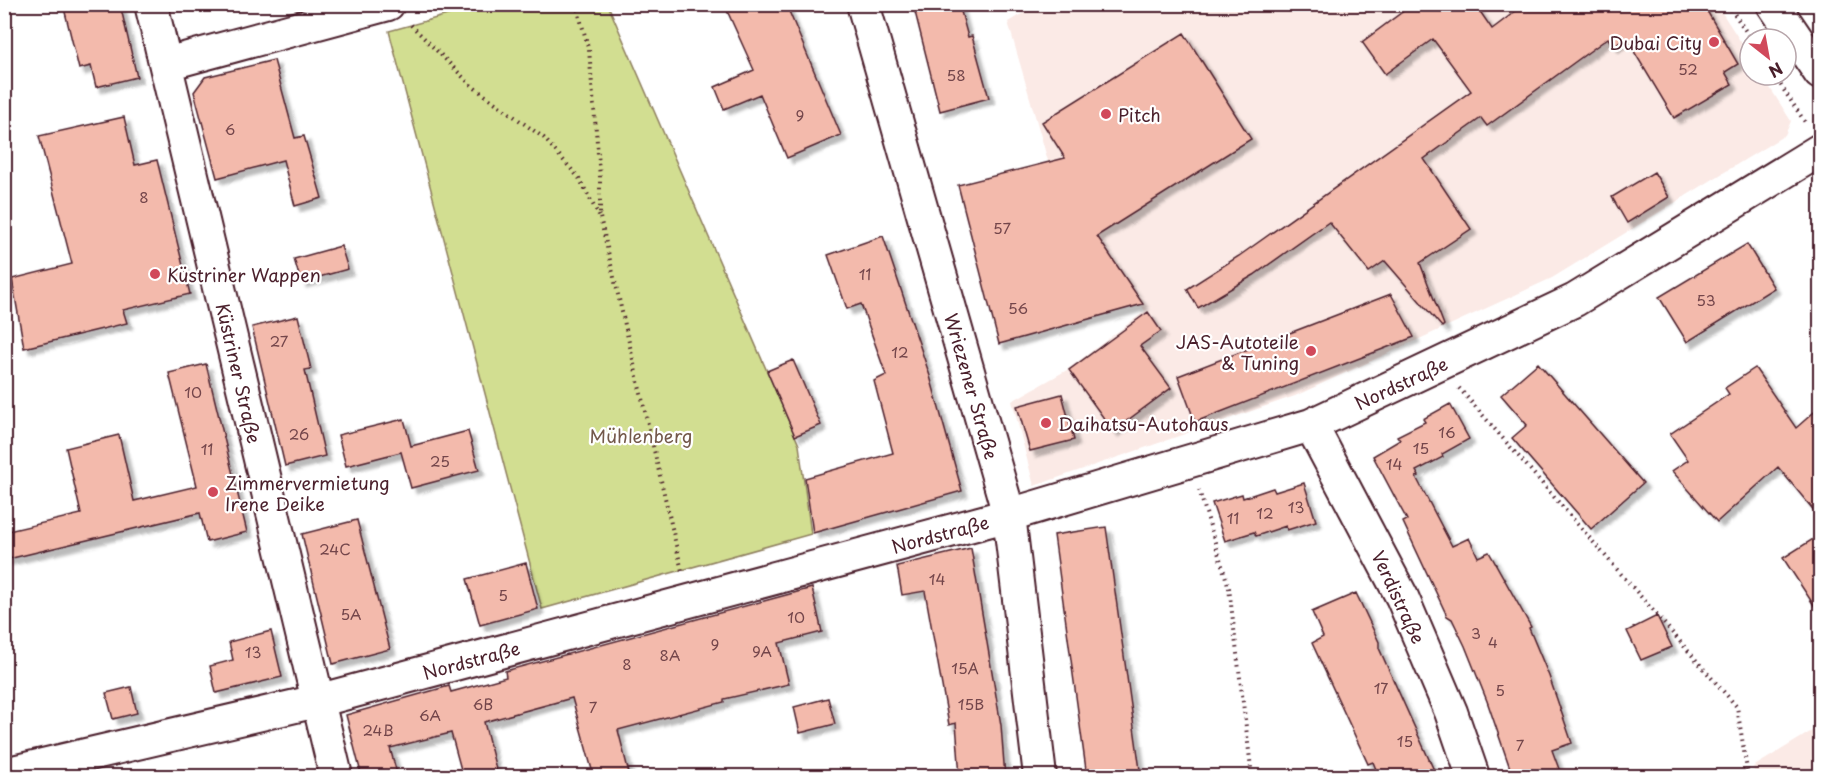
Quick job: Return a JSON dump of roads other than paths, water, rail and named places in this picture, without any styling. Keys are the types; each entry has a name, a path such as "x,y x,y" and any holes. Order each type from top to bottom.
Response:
{"street":[{"name":"Küstriner Straße","path":"151,4 336,777"},
{"name":"Wriezener Straße","path":"862,4 1008,515 1040,777"},
{"path":"1773,4 1821,73"},
{"path":"166,64 398,13"},
{"name":"Nordstraße","path":"4,774 317,701 1008,515 1311,425 1575,300 1821,150"},
{"name":"Verdistraße","path":"1311,425 1402,597 1451,712 1473,777"}],"place":[{"name":"Dubai City","path":"1714,42"},
{"name":"Pitch","path":"1106,114"},
{"name":"Küstriner Wappen","path":"155,274"},
{"name":"JAS-Autoteile & Tuning","path":"1311,351"},
{"name":"Daihatsu-Autohaus","path":"1046,423"},
{"name":"Zimmervermietung Irene Deike","path":"213,492"}],"park label":[{"name":"Mühlenberg","path":"641,435"}]}
